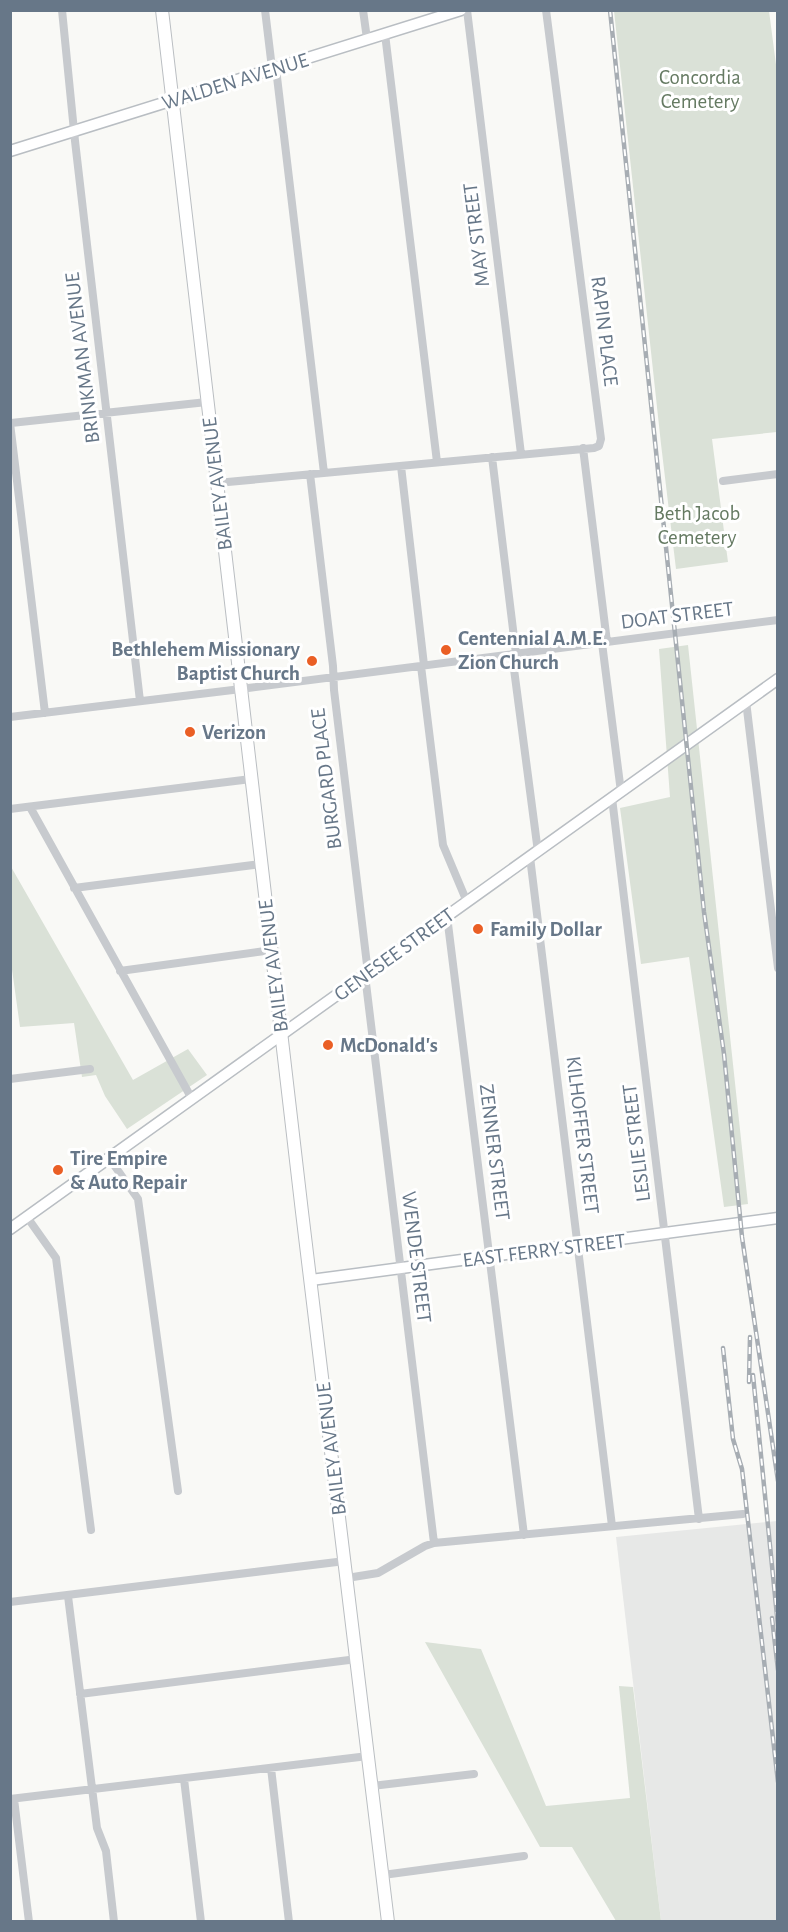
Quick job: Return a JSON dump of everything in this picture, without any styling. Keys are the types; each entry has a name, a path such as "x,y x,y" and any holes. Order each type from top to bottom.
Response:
{"main road":[{"name":"BAILEY AVENUE","path":"162,10 281,1035 388,1922"},
{"name":"WALDEN AVENUE","path":"10,151 461,10"},
{"name":"GENESEE STREET","path":"10,1229 777,679"},
{"name":"EAST FERRY STREET","path":"311,1280 777,1218"}],"street":[{"name":"BRINKMAN AVENUE","path":"62,10 140,701"},
{"path":"265,10 271,60 277,76 324,473"},
{"path":"363,10 367,39"},
{"name":"MAY STREET","path":"466,10 521,454"},
{"name":"RAPIN PLACE","path":"546,10 601,439 597,447 583,448"},
{"path":"385,34 437,462"},
{"path":"45,713 10,423 207,402"},
{"path":"217,483 583,448 604,642 616,795"},
{"path":"492,457 534,854"},
{"path":"401,466 443,845 467,902"},
{"name":"BURGARD PLACE","path":"310,474 366,974"},
{"path":"723,481 777,474"},
{"name":"DOAT STREET","path":"10,717 777,620"},
{"path":"746,701 777,968"},
{"path":"10,809 251,779"},
{"name":"LESLIE STREET","path":"616,795 699,1519"},
{"path":"30,807 192,1099"},
{"name":"KILHOFFER STREET","path":"534,854 612,1526"},
{"path":"74,888 261,864"},
{"name":"ZENNER STREET","path":"447,916 524,1535"},
{"path":"120,970 272,950"},
{"name":"WENDE STREET","path":"366,974 434,1543"},
{"path":"10,1079 90,1069"},
{"path":"109,1158 138,1199 178,1491"},
{"path":"27,1217 56,1258 91,1530"},
{"path":"347,1578 378,1573 434,1543 743,1514"},
{"path":"10,1602 345,1561"},
{"path":"68,1596 97,1828 106,1851 114,1922"},
{"path":"80,1694 357,1659"},
{"path":"29,1922 12,1799 368,1756"},
{"path":"271,1768 289,1922"},
{"path":"372,1786 474,1774"},
{"path":"184,1779 201,1922"},
{"path":"383,1875 524,1856"}],"shaded area":[{"path":"777,1521 777,1921 661,1921 616,1537"}],"green space":[{"name":"Concordia Cemetery","path":"614,11 769,11 778,80 777,432 712,439 728,562 676,569"},
{"path":"688,645 748,1204 724,1207 689,957 641,964 620,808 670,797 659,649"},
{"path":"10,865 133,1080 188,1049 207,1075 127,1129 105,1096 96,1075 82,1077 74,1023 20,1027 10,955"},
{"path":"425,1642 481,1649 546,1806 630,1798 619,1686 633,1687 661,1921 616,1921 572,1847 540,1847"}],"railway":[{"path":"610,10 704,912 724,1054 742,1237 778,1481"},
{"path":"749,1382 750,1337"},
{"path":"723,1348 733,1439 742,1469 778,1782"},
{"path":"753,1375 778,1626"},
{"path":"772,1618 778,1670"}],"place":[{"name":"Centennial A.M.E. Zion Church","path":"446,650"},
{"name":"Bethlehem Missionary Baptist Church","path":"312,661"},
{"name":"Verizon","path":"190,732"},
{"name":"Family Dollar","path":"478,929"},
{"name":"McDonald's","path":"328,1045"},
{"name":"Tire Empire & Auto Repair","path":"58,1170"}],"park label":[{"name":"Beth Jacob Cemetery","path":"697,525"}]}
